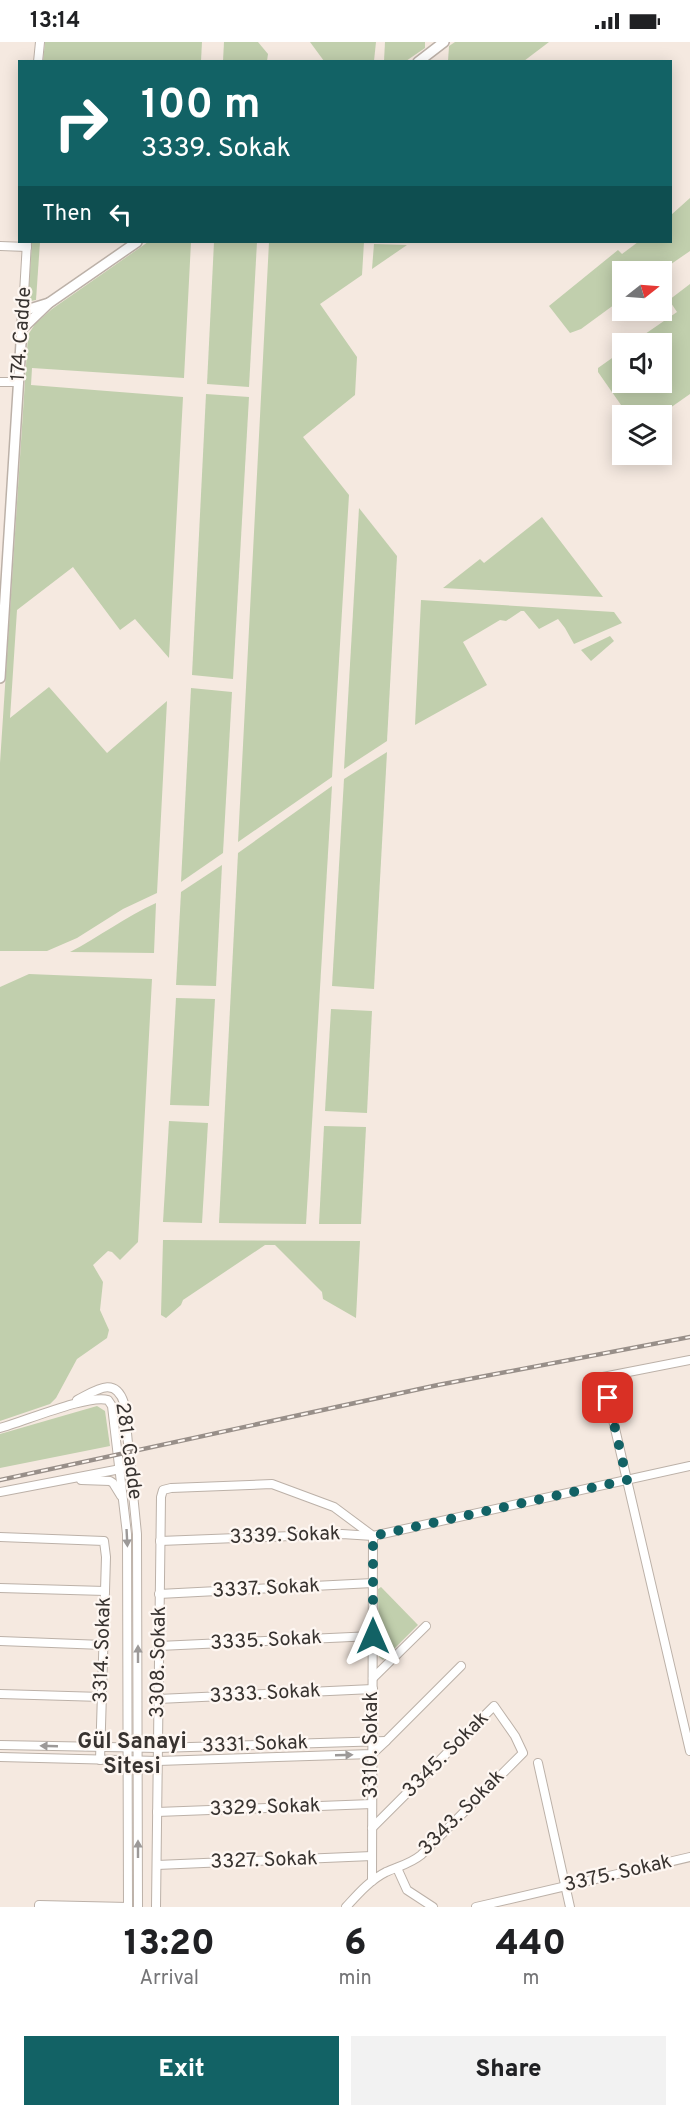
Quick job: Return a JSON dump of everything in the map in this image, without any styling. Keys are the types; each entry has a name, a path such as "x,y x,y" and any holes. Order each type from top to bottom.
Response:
{"street":[{"path":"38,60 40,42"},
{"path":"421,60 444,42"},
{"path":"22,329 49,303 136,243"},
{"path":"0,246 27,244"},
{"name":"174. Cadde","path":"0,678 27,244"},
{"path":"23,311 49,303"},
{"path":"0,382 18,382"},
{"path":"690,1360 603,1377 690,1751"},
{"name":"281. Cadde","path":"66,1407 102,1388 110,1387 117,1391 124,1403 137,1534 138,1907"},
{"name":"281. Cadde","path":"66,1407 101,1398 110,1401 124,1500 128,1554 128,1907"},
{"path":"0,1428 66,1407"},
{"name":"3339. Sokak","path":"160,1541 342,1534 373,1536 690,1466"},
{"path":"0,1492 68,1481 131,1467"},
{"path":"68,1481 110,1481 124,1500"},
{"name":"3308. Sokak","path":"156,1907 160,1497 163,1490 272,1484 334,1507 373,1536"},
{"name":"3310. Sokak","path":"372,1881 373,1536"},
{"name":"3314. Sokak","path":"0,1537 104,1541 106,1557 100,1760"},
{"name":"3337. Sokak","path":"159,1594 373,1583"},
{"path":"0,1588 105,1592"},
{"path":"373,1678 426,1626"},
{"name":"3335. Sokak","path":"159,1646 373,1636"},
{"path":"0,1641 103,1645"},
{"path":"372,1754 461,1666"},
{"name":"3333. Sokak","path":"158,1699 373,1689"},
{"path":"0,1694 102,1697"},
{"name":"3343. Sokak","path":"346,1907 372,1881 393,1869 408,1864 421,1855 523,1753 515,1736 494,1706"},
{"name":"3345. Sokak","path":"372,1828 494,1706"},
{"name":"3331. Sokak","path":"0,1744 158,1748 386,1741"},
{"name":"3331. Sokak","path":"0,1757 158,1761 372,1754"},
{"path":"538,1763 570,1907"},
{"name":"3329. Sokak","path":"157,1812 372,1804"},
{"name":"3375. Sokak","path":"476,1907 690,1857"},
{"path":"372,1859 393,1869 407,1890 433,1907"},
{"name":"3327. Sokak","path":"157,1865 372,1859"},
{"path":"39,1906 128,1907"}],"green space":[{"path":"45,42 202,42 201,60 43,60"},
{"path":"224,42 258,42 268,54 267,60 223,60"},
{"path":"310,42 376,42 374,60 323,60"},
{"path":"385,42 425,42 425,48 407,60 384,60"},
{"path":"455,42 549,42 525,60 448,60 449,46"},
{"path":"690,198 690,251 672,263 672,261 612,261 612,306 581,329 570,333 549,306 618,250 622,254 637,243 672,243 672,214"},
{"path":"32,243 40,243 36,300 28,299"},
{"path":"147,243 191,243 184,378 32,368 31,385 183,397 169,658 135,619 120,630 73,567 17,610 10,718 49,687 107,753 167,701 157,893 123,909 77,938 47,951 0,951 0,763 28,335 35,324 52,309"},
{"path":"214,243 257,243 249,387 207,384"},
{"path":"269,243 364,243 362,275 320,304 357,357 355,395 303,437 349,495 332,777 238,842"},
{"path":"374,244 407,245 372,269"},
{"path":"690,284 690,394 672,407 621,405 613,393 672,393 672,333 647,333 664,321 672,321 672,315 677,312 672,304 672,298"},
{"path":"612,358 612,392 598,372 598,368"},
{"path":"206,394 249,397 233,679 192,675"},
{"path":"359,508 397,556 387,741 344,769"},
{"path":"542,517 603,597 443,588 480,559 484,563"},
{"path":"421,600 614,612 622,623 574,644 558,619 539,629 524,611 506,621 500,620 463,642 487,685 415,725"},
{"path":"610,636 614,641 591,661 581,650"},
{"path":"191,688 232,692 223,853 181,882"},
{"path":"387,752 374,989 332,986 344,779"},
{"path":"332,786 306,1224 219,1223 238,853"},
{"path":"222,865 216,986 176,985 181,892"},
{"path":"156,903 154,953 70,952 134,914"},
{"path":"29,974 152,979 138,1242 120,1260 108,1251 93,1265 103,1282 100,1310 109,1330 107,1338 77,1359 56,1398 50,1404 0,1421 0,987"},
{"path":"176,998 215,999 209,1106 170,1105"},
{"path":"331,1009 372,1011 367,1113 325,1111"},
{"path":"169,1121 208,1123 202,1223 163,1222"},
{"path":"324,1126 366,1127 361,1224 319,1224"},
{"path":"163,1240 360,1241 356,1318 323,1299 322,1292 275,1245 265,1245 183,1300 181,1305 166,1318 161,1315"},
{"path":"97,1406 105,1411 110,1446 0,1468 0,1434"},
{"path":"381,1587 418,1625 383,1660 379,1657 378,1589"}],"railway":[{"path":"0,1480 438,1385 690,1337"}],"district":[{"name":"Gül Sanayi Sitesi","path":"132,1754"}],"route":[{"path":"373,1636 373,1536 627,1480 608,1398"}]}
